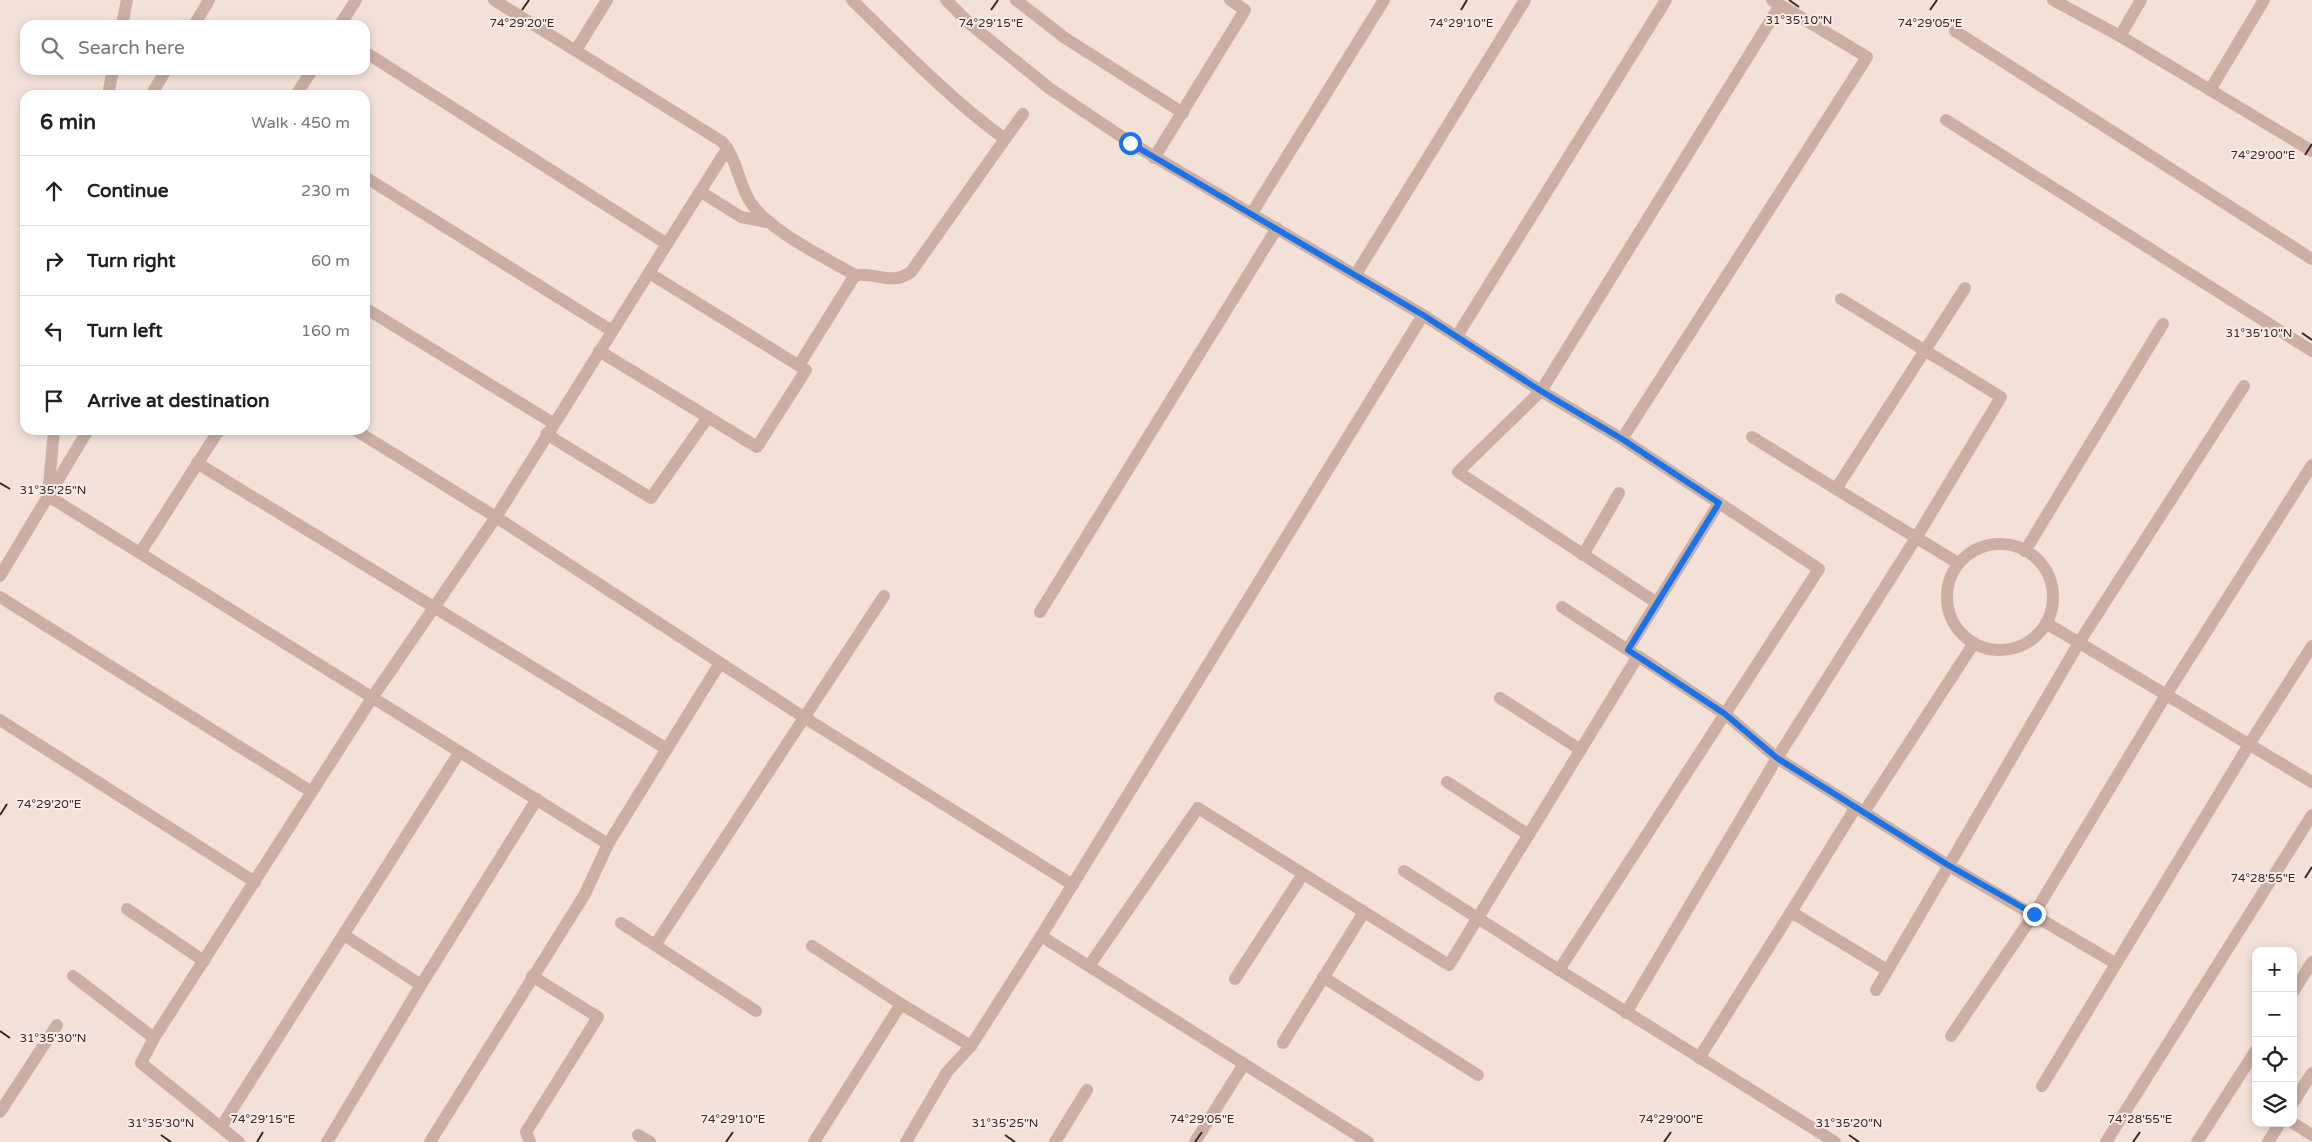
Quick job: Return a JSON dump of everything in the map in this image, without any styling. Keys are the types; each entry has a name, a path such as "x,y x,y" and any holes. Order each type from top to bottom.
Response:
{"street":[{"path":"123,20 126,0"},
{"path":"197,20 209,0"},
{"path":"343,20 356,0"},
{"path":"494,0 717,138 727,149 745,194 767,222"},
{"path":"576,50 607,0"},
{"path":"852,0 928,75 973,116 1005,139"},
{"path":"946,0 970,24 1049,88 1154,158 1356,274 1457,336 1541,391 1622,439 1819,569 1559,970"},
{"path":"1016,0 1065,38 1183,113"},
{"path":"1154,158 1248,5 1230,0"},
{"path":"1252,213 1384,0"},
{"path":"1356,274 1525,0"},
{"path":"1457,336 1666,0"},
{"path":"2053,0 2120,36 2312,151"},
{"path":"2120,36 2141,0"},
{"path":"2210,90 2264,0"},
{"path":"1622,439 1866,57 1776,2 1541,391 1458,472 1657,603"},
{"path":"1955,32 2312,259"},
{"path":"370,55 667,244"},
{"path":"109,90 112,75"},
{"path":"154,90 163,75"},
{"path":"299,90 309,75"},
{"path":"701,192 741,217 767,222 855,275 868,273 892,279 904,277 912,272 1023,114"},
{"path":"1946,120 2312,351"},
{"path":"239,1142 141,1063 154,1038 372,698 496,517 546,434 727,149"},
{"path":"370,180 612,331"},
{"path":"1040,612 1277,228"},
{"path":"599,351 757,447 806,370 649,273"},
{"path":"799,365 855,275"},
{"path":"1836,489 1965,288"},
{"path":"1626,1012 1777,758 1916,538 2001,397 1841,299"},
{"path":"370,311 554,423"},
{"path":"906,1142 947,1072 970,1046 1073,885 1423,315"},
{"path":"2026,550 2163,324"},
{"path":"1876,990 2080,641 2244,386"},
{"path":"546,434 651,498 708,417"},
{"path":"48,496 54,435"},
{"path":"0,576 85,435"},
{"path":"140,553 216,435"},
{"path":"363,435 496,517 805,718 1073,885"},
{"path":"1752,437 1958,563"},
{"path":"198,463 666,750"},
{"path":"1951,1036 2034,914 2166,695 2312,465"},
{"path":"1583,554 1619,493"},
{"path":"48,496 608,844"},
{"path":"1089,966 1198,808 1449,965 1581,750 1633,653 1657,603 1719,503"},
{"path":"1997,544 2012,545 2026,550 2038,561 2048,575 2052,591 2052,607 2046,623 2036,636 2022,645 2006,649 1990,649 1974,643 1960,631 1950,616 1947,598 1950,580 1958,563 1969,553 1982,547 1997,544"},
{"path":"655,945 884,596"},
{"path":"0,597 312,792"},
{"path":"1562,607 1725,714 1777,758 1948,865 2115,963"},
{"path":"2046,623 2080,641 2312,782"},
{"path":"1699,1058 1791,912 1974,643"},
{"path":"2042,1086 2250,743 2312,646"},
{"path":"430,1142 585,894 608,844 720,663"},
{"path":"1500,698 1581,750"},
{"path":"0,720 255,882"},
{"path":"221,1127 459,753"},
{"path":"1447,782 1529,835"},
{"path":"327,1142 421,985 537,799"},
{"path":"2106,1142 2312,815"},
{"path":"1404,871 1477,919 1835,1142"},
{"path":"1235,979 1303,874"},
{"path":"127,909 204,961"},
{"path":"1283,1044 1364,912"},
{"path":"1791,912 1887,970"},
{"path":"621,923 756,1011"},
{"path":"344,936 421,985"},
{"path":"1041,936 1368,1142"},
{"path":"812,946 970,1046"},
{"path":"2297,986 2312,962"},
{"path":"73,976 154,1038"},
{"path":"530,1142 526,1132 598,1017 532,976"},
{"path":"1323,977 1478,1076"},
{"path":"814,1142 901,1004"},
{"path":"0,1112 56,1025"},
{"path":"2197,1142 2252,1056"},
{"path":"1195,1142 1244,1064"},
{"path":"2297,1097 2312,1073"},
{"path":"1055,1142 1087,1090"},
{"path":"2297,1126 2312,1135"},
{"path":"2268,1142 2277,1127"},
{"path":"638,1135 650,1142"}],"route":[{"path":"1130,143 1356,274 1457,336 1541,391 1622,439 1719,503 1628,650 1725,714 1777,758 1948,865 2034,914"}]}
